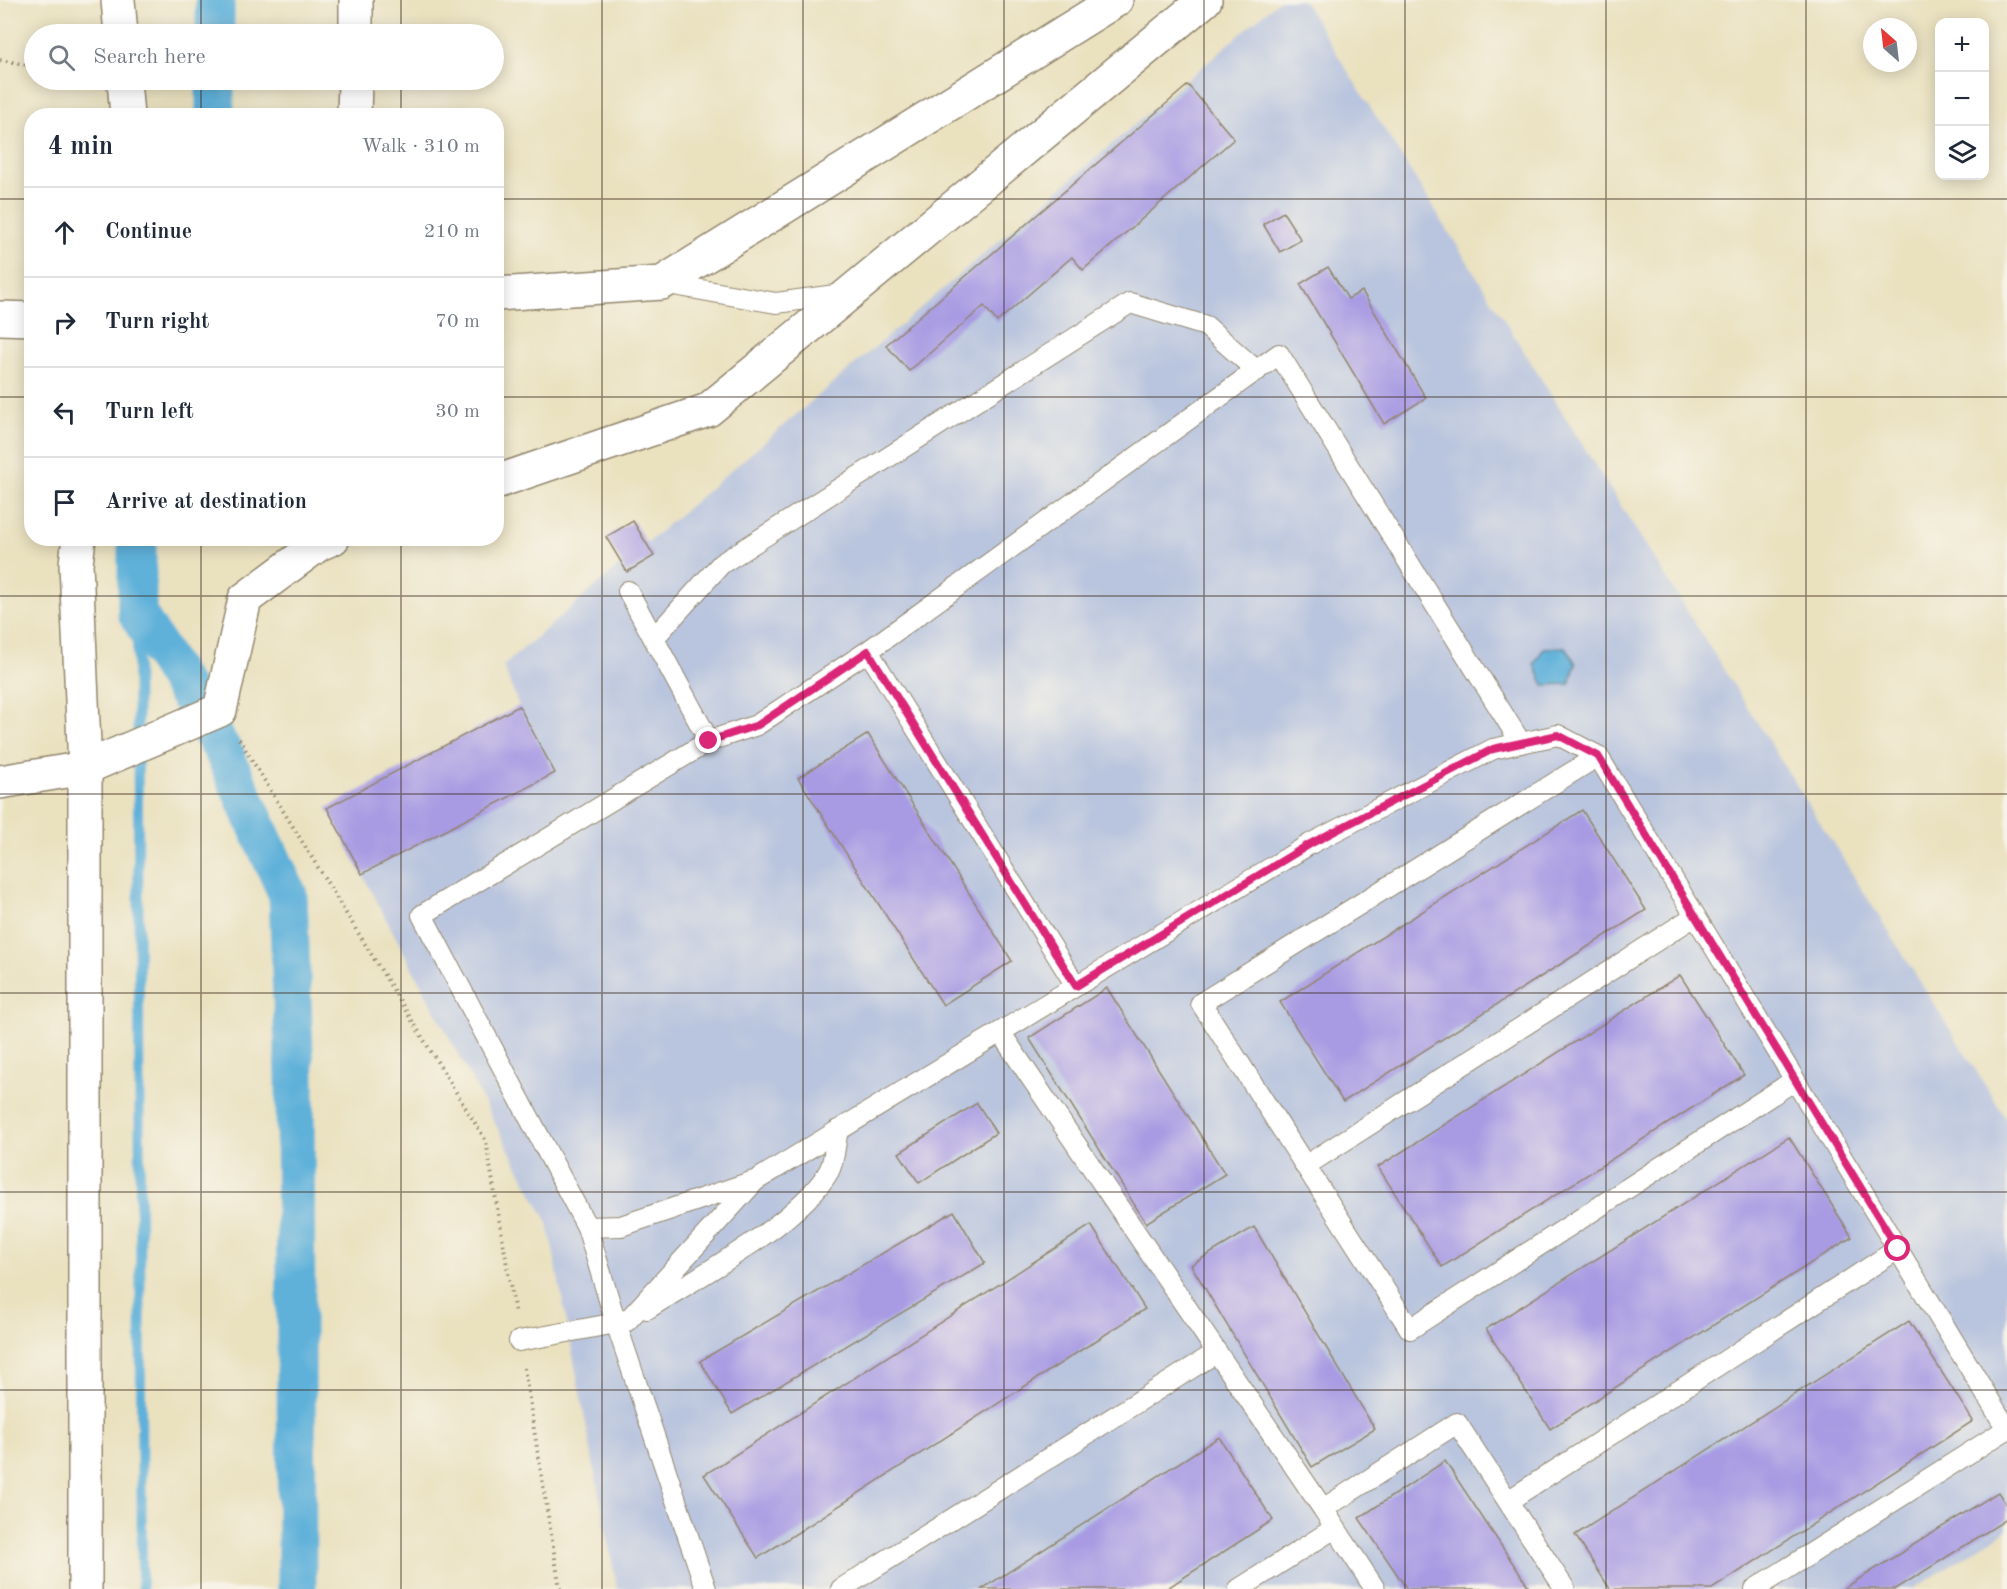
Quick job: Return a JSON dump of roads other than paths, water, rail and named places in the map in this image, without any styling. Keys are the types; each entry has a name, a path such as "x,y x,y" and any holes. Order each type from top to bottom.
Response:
{"street":[{"path":"118,0 120,24"},
{"path":"356,0 356,24"},
{"path":"504,293 662,283 1116,0"},
{"path":"504,479 708,410 1205,0"},
{"path":"125,90 126,108"},
{"path":"354,108 355,90"},
{"path":"0,318 24,319"},
{"path":"78,546 76,564 85,768 85,1589"},
{"path":"0,782 85,768 220,710 245,599 316,546"}],"lane":[{"path":"662,283 776,303 849,293"},
{"path":"654,638 721,564 1130,303 1206,326 1257,371"},
{"path":"706,1589 622,1322 587,1227 422,915 709,741 758,725 868,651 1279,354 1521,743"},
{"path":"628,591 709,741"},
{"path":"868,651 1076,986"},
{"path":"587,1227 621,1226 755,1181 1310,844 1493,749 1558,735 1598,756 2007,1429 1755,1589"},
{"path":"1598,756 1201,1003 1410,1329 1795,1080"},
{"path":"1305,1166 1695,916"},
{"path":"1000,1032 1375,1589"},
{"path":"519,1341 622,1322 730,1257 803,1204 830,1169 838,1130"},
{"path":"622,1322 755,1181"},
{"path":"1508,1501 1898,1249"},
{"path":"841,1589 1217,1352"},
{"path":"1323,1509 1457,1423 1565,1589"},
{"path":"1239,1589 1335,1528"}],"water":[{"path":"1566,647 1576,664 1569,684 1544,685 1534,664 1544,648"}],"waterway":[{"path":"215,0 215,24"},
{"path":"215,90 215,108"},
{"path":"137,546 137,613 223,751 288,895 295,1077 297,1589"},
{"path":"137,613 142,1589"}]}
